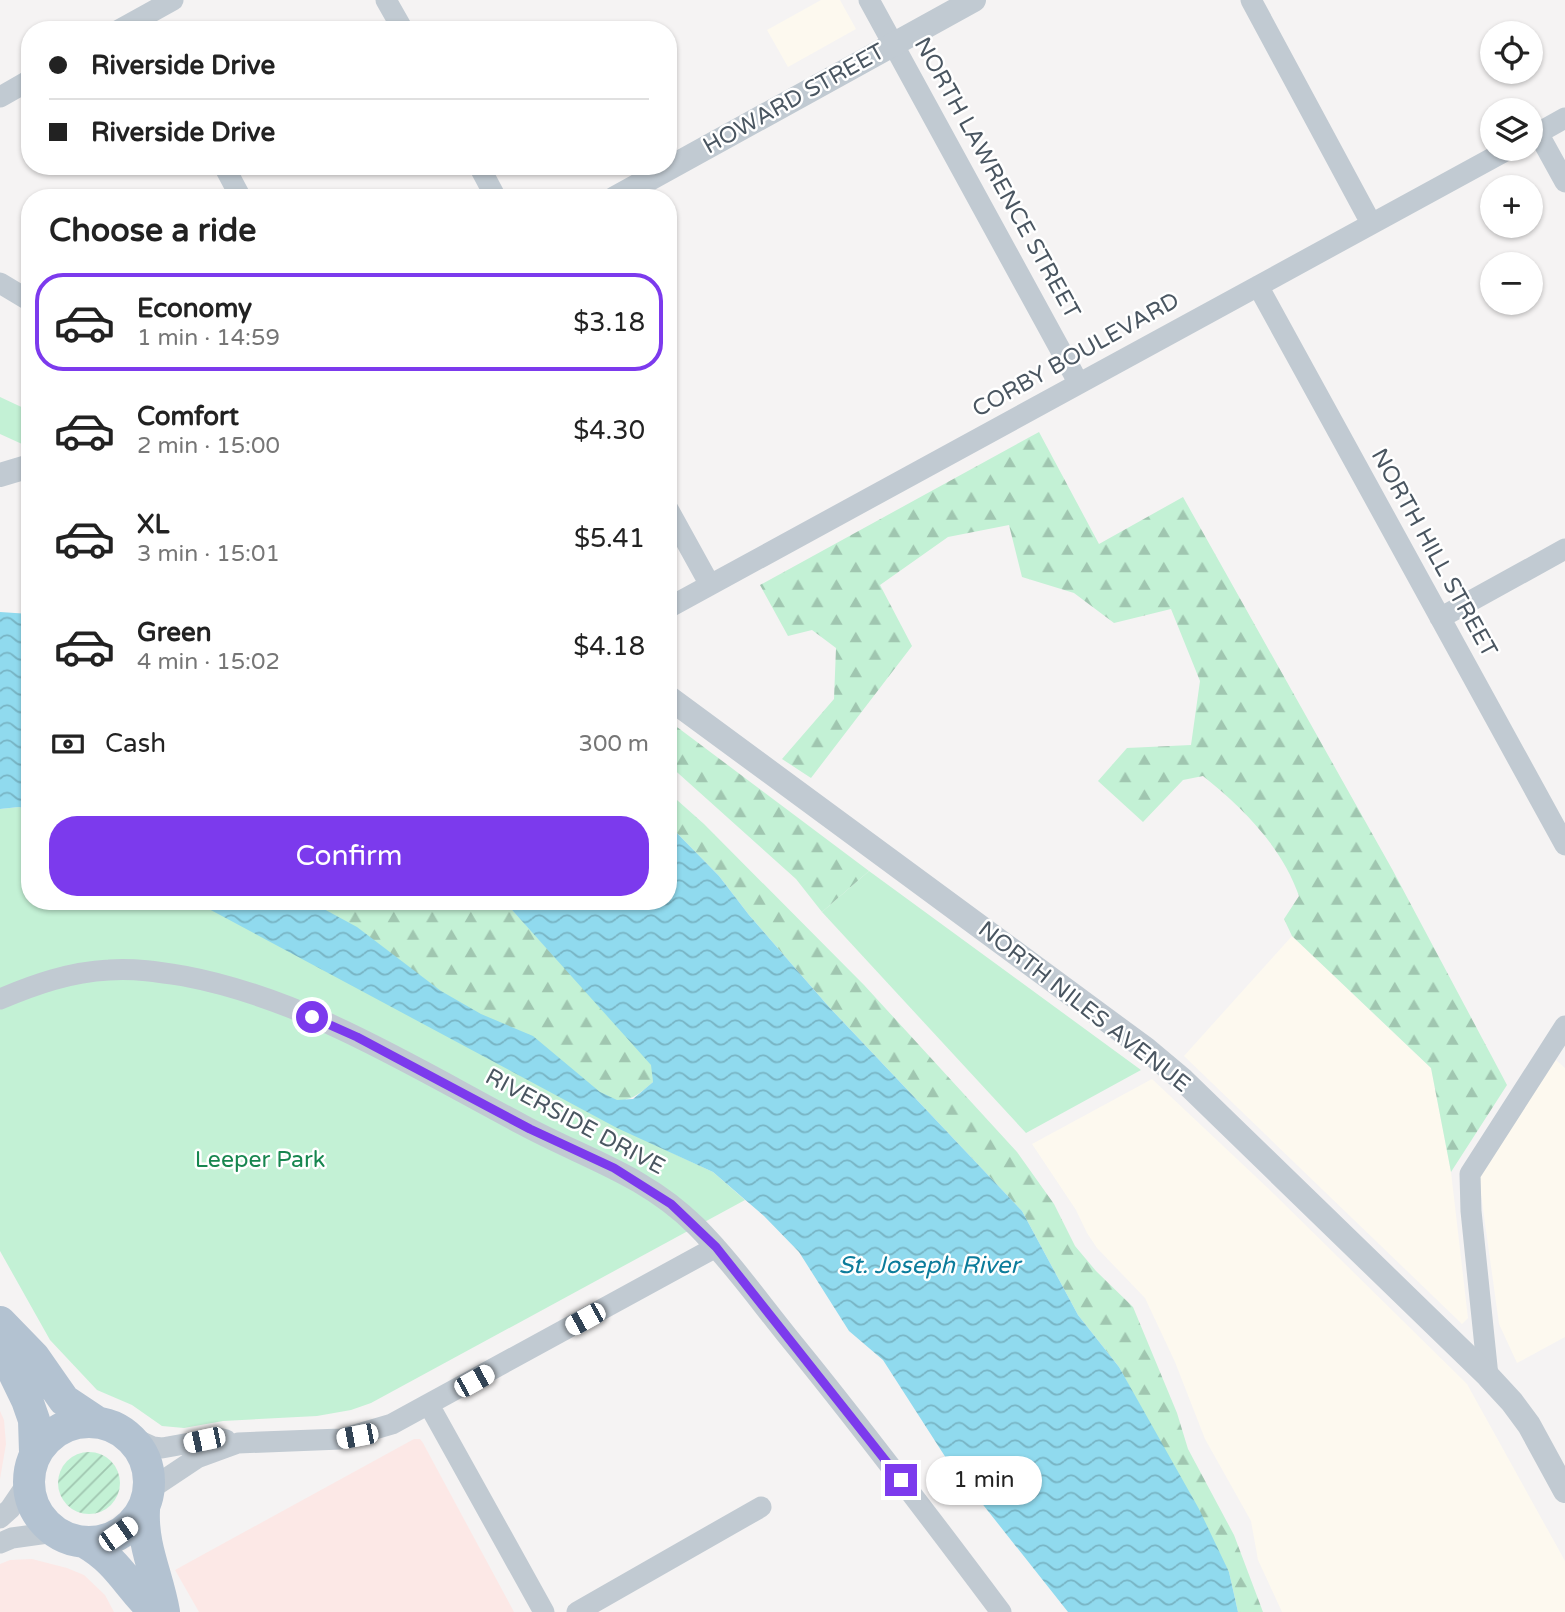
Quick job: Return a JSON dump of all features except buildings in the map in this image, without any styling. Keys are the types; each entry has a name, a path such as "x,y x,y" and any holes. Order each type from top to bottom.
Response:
{"main road":[{"path":"0,1323 34,1357 64,1399 97,1422 114,1427 129,1436 140,1450 145,1463 147,1500 145,1544 159,1585 164,1612"},
{"path":"0,1323 12,1369 34,1420 32,1501 41,1519 55,1532 70,1540 86,1543 113,1562 138,1597 155,1612"},
{"path":"32,1467 48,1438 77,1424 97,1422"},
{"path":"86,1543 118,1534 131,1525 147,1500"}],"street":[{"path":"139,16 173,0"},
{"path":"386,0 398,21"},
{"name":"NORTH LAWRENCE STREET","path":"869,0 1079,382"},
{"name":"HOWARD STREET","path":"677,164 974,0"},
{"path":"1251,0 1371,223"},
{"path":"0,97 21,85"},
{"path":"1543,130 1565,118"},
{"path":"1543,148 1565,182"},
{"name":"CORBY BOULEVARD","path":"677,603 1487,161"},
{"name":"HOWARD STREET","path":"631,189 657,175"},
{"path":"0,283 21,296"},
{"name":"NORTH HILL STREET","path":"1258,286 1565,845"},
{"path":"0,475 21,469"},
{"path":"677,525 710,585"},
{"path":"1440,618 1565,549"},
{"name":"NORTH NILES AVENUE","path":"677,704 1146,1049 1183,1080 1489,1376 1529,1425 1565,1491"},
{"name":"RIVERSIDE DRIVE","path":"0,999 60,977 110,970 148,970 231,986 357,1037 530,1129 614,1168 671,1204 716,1247 822,1379 1001,1612"},
{"path":"1489,1376 1471,1211 1471,1174 1565,1026"},
{"path":"129,1436 153,1447 162,1448 218,1438 238,1443 349,1438 392,1423 429,1405 716,1247"},
{"path":"429,1405 544,1612"},
{"path":"147,1500 197,1458 238,1443"},
{"path":"0,1518 10,1509 32,1467"},
{"path":"577,1612 761,1507"},
{"path":"0,1543 12,1538 55,1532"}],"shaded area":[{"path":"821,0 840,0 856,29 788,67 767,30"},
{"path":"1292,936 1431,1068 1451,1172 1468,1318 1462,1324 1184,1056"},
{"path":"1556,1060 1565,1068 1565,1337 1517,1363 1499,1324 1479,1180"},
{"path":"1152,1079 1274,1194 1467,1384 1565,1561 1565,1612 1282,1612 1258,1560 1251,1521 1205,1439 1175,1362 1145,1298 1097,1248 1076,1210 1032,1144"},
{"path":"0,1411 4,1420 6,1444 0,1479"},
{"path":"414,1439 420,1439 423,1443 514,1612 199,1612 175,1570"},
{"path":"32,1559 84,1575 105,1595 114,1612 0,1612 0,1564 10,1560"}],"green space":[{"path":"0,397 21,407 21,444 0,434"},
{"path":"1039,432 1099,544 1183,497 1392,869 1507,1085 1451,1172 1431,1068 1292,936 1284,919 1299,896 1282,861 1260,830 1203,776 1183,780 1143,822 1098,781 1127,748 1191,745 1200,681 1171,609 1114,623 1074,593 1022,577 1009,525 948,537 880,585 912,646 811,778 782,759 834,699 836,648 812,630 788,636 760,585"},
{"path":"677,727 869,871 822,912 796,879 677,772"},
{"path":"677,800 864,985 1017,1152 1054,1204 1075,1246 1133,1307 1177,1413 1188,1449 1234,1535 1263,1612 1238,1612 1229,1572 1119,1367 1078,1315 1022,1211 829,1007 749,915 719,876 677,833"},
{"name":"Leeper Park","path":"21,808 21,910 510,910 653,1144 713,1172 745,1200 371,1403 351,1410 317,1416 223,1421 184,1428 162,1426 132,1405 97,1390 50,1340 0,1251 0,809"},
{"path":"869,871 1141,1070 1026,1133 822,912"},
{"path":"322,910 512,910 639,1049 652,1065 653,1082 629,1099 600,1092 441,991"},
{"path":"89,1452 111,1461 120,1483 111,1505 89,1514 67,1505 58,1483 67,1461"}],"water":[{"path":"0,612 21,613 21,808 0,809"},
{"name":"St. Joseph River","path":"677,833 719,876 749,915 829,1007 1022,1211 1078,1315 1119,1367 1199,1509 1229,1572 1238,1612 1068,1612 946,1458 883,1360 849,1331 799,1252 764,1216 713,1172 617,1128 211,910 326,910 357,927 441,991 481,1014 533,1036 600,1092 617,1100 633,1099 653,1082 651,1065 512,910 677,910"}],"route":[{"path":"312,1017 357,1037 530,1129 614,1168 671,1204 716,1247 901,1480"}]}
